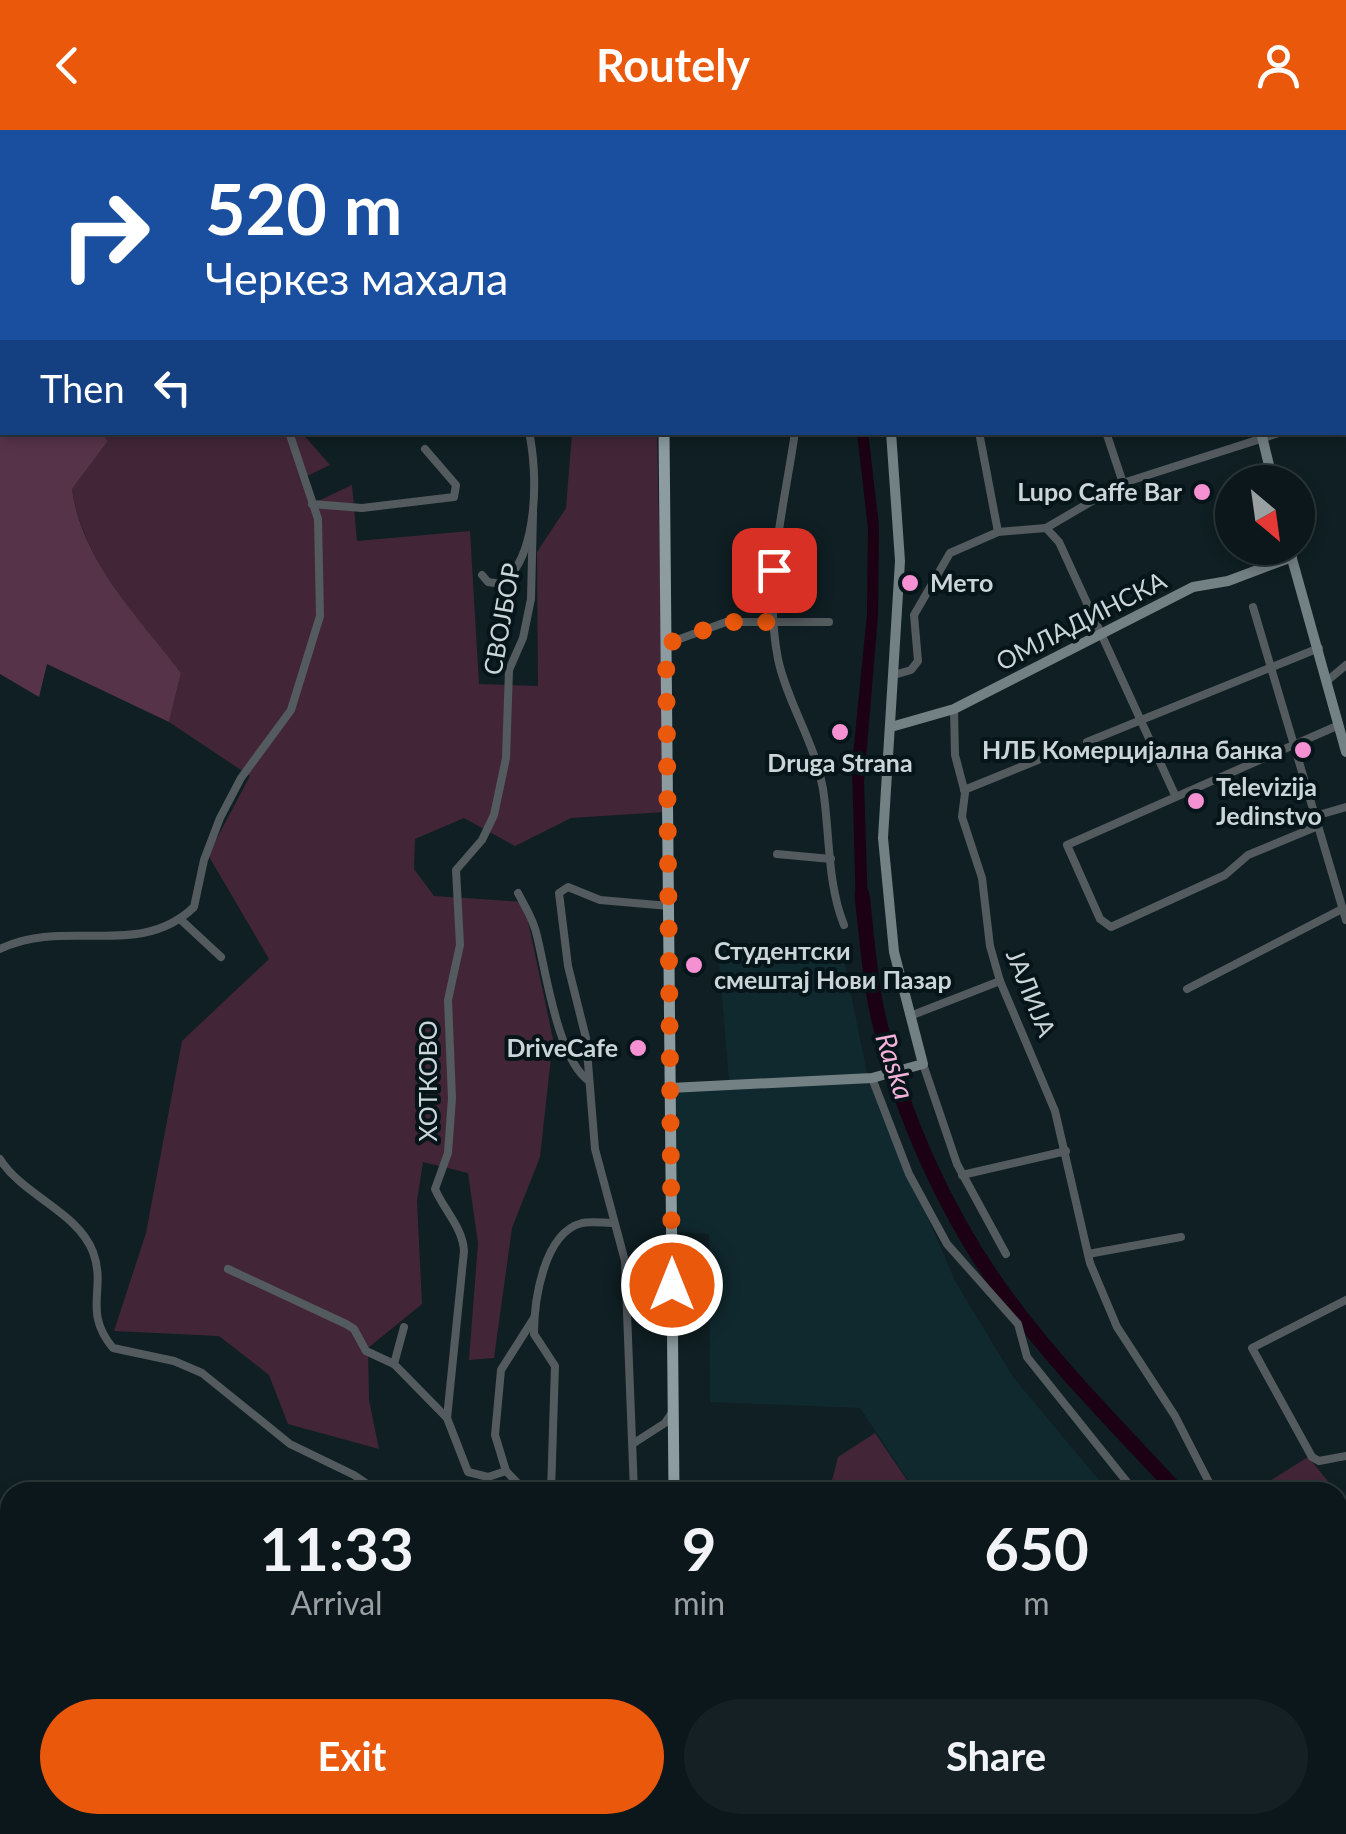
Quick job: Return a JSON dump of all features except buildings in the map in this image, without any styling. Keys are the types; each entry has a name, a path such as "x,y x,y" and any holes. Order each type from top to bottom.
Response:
{"main road":[{"path":"664,435 674,1482"}],"street":[{"path":"0,949 58,933 141,936 180,919 194,907 204,860 241,778 292,710 320,616 320,558 312,504 290,435"},
{"name":"СВОЈБОР","path":"498,792 509,717 509,670 524,638 531,599 537,491 529,435"},
{"path":"794,435 775,537 774,622 778,661 809,736 822,785 844,925"},
{"path":"890,435 900,544 884,838 887,903 918,1066 962,1175 1006,1254"},
{"path":"979,435 998,532"},
{"path":"1107,435 1123,483"},
{"path":"894,675 911,670 918,661 912,622 934,574 950,552 998,532 1046,528 1123,483 1261,436 1269,465"},
{"path":"312,504 362,508 454,497 456,485 425,449"},
{"name":"СВОЈБОР","path":"482,574 488,582 505,582 533,514"},
{"path":"1046,528 1057,537 1175,795"},
{"name":"ОМЛАДИНСКА","path":"891,726 954,709 1193,587 1228,581 1262,565"},
{"path":"1294,565 1346,752"},
{"path":"1253,607 1346,920"},
{"path":"666,644 726,622 829,622"},
{"path":"1087,742 1319,648"},
{"path":"1327,681 1346,665"},
{"name":"ЈАЛИЈА","path":"954,709 955,755 964,790 962,817 982,878 986,928 1000,981 1041,1070 1066,1150 1088,1254 1116,1326 1175,1416 1209,1482"},
{"path":"1318,826 1248,855 1224,876 1111,927 1100,920 1066,845 1339,725"},
{"path":"964,790 1038,760"},
{"name":"ХОТКОВО","path":"446,1418 464,1251 463,1236 444,1212 435,1189 448,1153 452,1098 448,1000 460,945 456,870 482,840 498,792"},
{"path":"1315,816 1346,807"},
{"path":"777,854 831,858"},
{"path":"633,1482 625,1262 594,1149 586,1038 568,966 559,892 568,887 600,900 669,906"},
{"path":"518,893 538,936 551,1007 576,1069 589,1081"},
{"path":"1187,989 1342,908"},
{"path":"180,919 221,957"},
{"path":"910,1016 1000,981"},
{"path":"670,1088 878,1077 918,1066"},
{"path":"878,1077 908,1174 947,1244 1018,1324 1028,1357 1127,1482"},
{"path":"962,1175 1066,1150"},
{"path":"0,1159 12,1178 79,1232 92,1251 97,1324 113,1348 174,1362 202,1373 290,1444 364,1482"},
{"path":"516,1482 506,1471 495,1434 500,1370 534,1318 552,1250 580,1224 614,1223"},
{"path":"1088,1254 1181,1237"},
{"path":"228,1269 354,1328 366,1351 394,1364 446,1418 464,1466 474,1476 506,1471"},
{"path":"1346,1300 1254,1345 1307,1450 1319,1461 1346,1456"},
{"path":"534,1318 538,1344 555,1366 551,1482"},
{"path":"394,1364 404,1327"},
{"path":"634,1443 664,1423 674,1410"}],"shaded area":[{"path":"0,435 104,435 108,441 72,489 87,540 99,564 181,673 169,722 47,664 39,697 0,674"},
{"path":"104,435 304,435 330,465 305,477 316,502 352,485 357,541 470,531 479,684 538,686 537,552 566,508 572,435 657,435 665,812 571,818 515,846 464,818 415,839 414,869 434,896 524,902 553,1039 540,1157 512,1228 494,1358 469,1360 478,1243 468,1173 423,1162 417,1201 422,1304 368,1348 369,1400 379,1449 288,1424 269,1375 219,1336 114,1331 146,1233 182,1041 269,959 208,855 250,776 169,722 181,673 114,587 87,540 78,515 72,489 108,441"},
{"path":"857,435 868,435 879,526 878,616 864,782 868,912 856,913 852,765 867,614 868,528"},
{"path":"841,945 868,1078 955,1281 1013,1377 1101,1482 909,1482 860,1408 710,1402 709,1234 678,1232 675,1089 729,1080 718,952"},
{"path":"875,1433 908,1482 832,1482 838,1457"},
{"path":"1308,1457 1329,1482 1268,1482"}],"waterway":[{"name":"Raska","path":"862,895 872,986 888,1053 913,1127 946,1199 985,1267 1027,1324 1169,1482"}],"place":[{"name":"Lupo Caffe Bar","path":"1202,492"},
{"name":"Мето","path":"910,583"},
{"name":"Druga Strana","path":"840,732"},
{"name":"НЛБ Комерцијална банка","path":"1303,750"},
{"name":"Televizija Jedinstvo","path":"1196,801"},
{"name":"Студентски смештај Нови Пазар","path":"694,965"},
{"name":"DriveCafe","path":"638,1048"}],"route":[{"path":"672,1285 666,644 726,622 774,622 774,570"}]}
